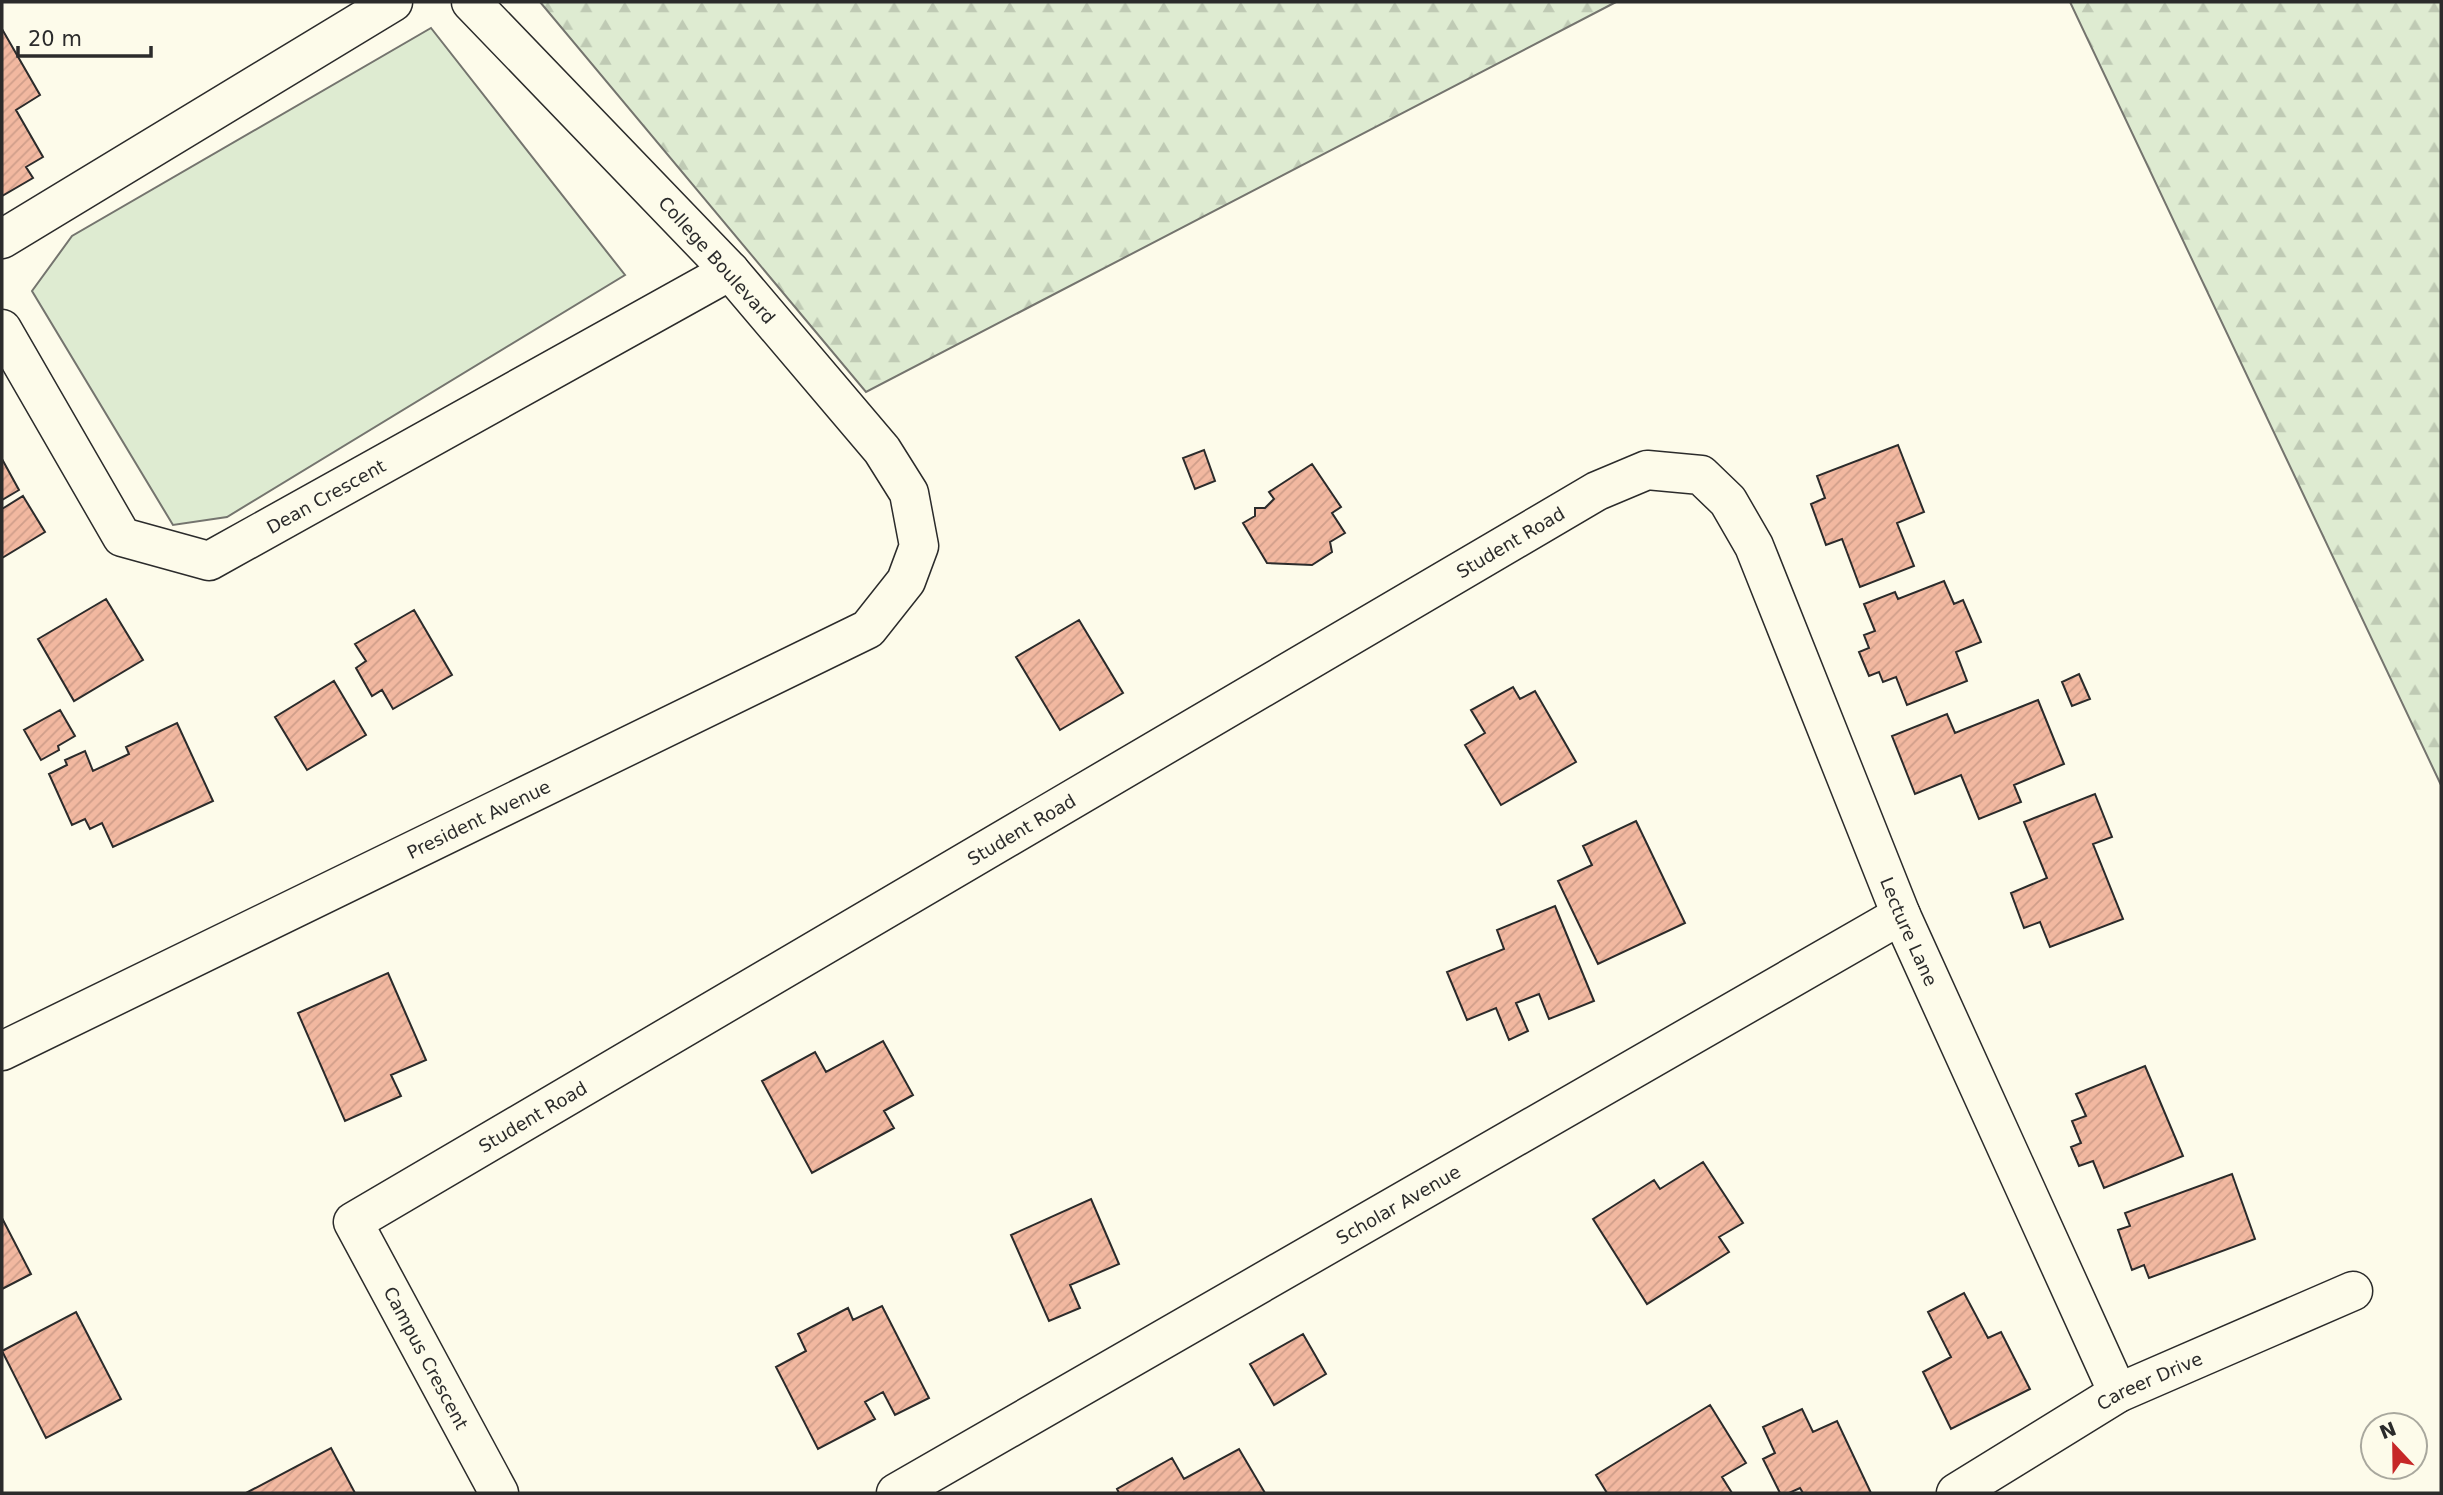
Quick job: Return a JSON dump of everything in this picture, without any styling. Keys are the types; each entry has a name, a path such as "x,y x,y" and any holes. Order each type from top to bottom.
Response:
{"street":[{"path":"2,239 393,2"},
{"name":"College Boulevard","path":"471,2 730,271 882,450 909,493 919,546"},
{"name":"Dean Crescent","path":"2,329 122,537 209,561 730,271"},
{"name":"Student Road","path":"353,1222 1597,491 1647,470 1701,475"},
{"name":"Lecture Lane","path":"1701,475 1728,501 1754,546 1901,915 2118,1393"},
{"name":"President Avenue","path":"2,1051 868,629 905,581 919,546"},
{"name":"Scholar Avenue","path":"896,1493 1901,915"},
{"name":"Campus Crescent","path":"353,1222 499,1493"},
{"name":"Career Drive","path":"1956,1493 2118,1393 2353,1291"}],"green space":[{"path":"540,2 1616,2 866,392"},
{"path":"2070,2 2441,2 2441,785"},
{"path":"431,28 625,275 227,517 173,525 32,291 72,236"}],"building":[{"path":"2,29 40,95 16,110 43,157 26,167 33,178 2,196"},
{"path":"1898,445 1924,512 1897,523 1914,566 1860,587 1842,539 1826,545 1811,504 1825,498 1817,476"},
{"path":"1204,450 1215,481 1195,489 1183,458"},
{"path":"2,459 19,490 2,500"},
{"path":"1312,464 1341,507 1332,513 1345,533 1330,542 1332,552 1312,565 1267,563 1243,523 1255,516 1255,508 1265,508 1274,499 1269,492"},
{"path":"23,496 45,532 2,558 2,509"},
{"path":"1944,581 1954,604 1963,600 1981,642 1956,652 1967,681 1907,705 1896,677 1883,682 1879,672 1869,676 1859,652 1869,648 1864,635 1875,631 1864,604 1895,592 1898,599"},
{"path":"106,599 143,660 74,701 38,639"},
{"path":"414,610 452,675 393,709 382,690 372,696 356,668 366,661 355,644"},
{"path":"1079,620 1123,693 1060,730 1016,657"},
{"path":"2079,674 2090,699 2072,706 2062,682"},
{"path":"334,681 366,735 307,770 275,717"},
{"path":"1513,687 1520,699 1535,691 1576,762 1501,805 1465,745 1485,733 1471,710"},
{"path":"2038,700 2064,764 2014,785 2021,802 1979,819 1961,775 1915,794 1892,736 1947,714 1955,733"},
{"path":"60,710 75,736 58,746 59,750 41,760 24,730"},
{"path":"177,723 213,801 113,847 102,823 90,829 85,819 72,825 49,774 67,765 65,760 85,751 93,771 129,754 126,747"},
{"path":"2095,794 2112,837 2093,844 2123,919 2050,947 2040,922 2024,928 2011,893 2047,878 2024,822"},
{"path":"1636,821 1685,923 1598,964 1558,881 1592,865 1583,846"},
{"path":"1555,906 1594,1001 1549,1019 1539,994 1516,1003 1528,1031 1509,1040 1496,1008 1467,1020 1447,972 1504,949 1497,930"},
{"path":"388,973 426,1060 391,1075 401,1096 345,1121 298,1013"},
{"path":"883,1041 913,1095 884,1111 894,1128 812,1173 762,1081 815,1052 826,1072"},
{"path":"2145,1066 2183,1156 2104,1188 2093,1161 2079,1166 2071,1147 2081,1143 2072,1121 2086,1116 2076,1094"},
{"path":"1703,1162 1743,1223 1719,1237 1729,1252 1647,1304 1593,1219 1654,1180 1660,1189"},
{"path":"2232,1174 2255,1239 2149,1278 2144,1265 2132,1270 2118,1230 2130,1226 2125,1213"},
{"path":"1091,1199 1119,1264 1070,1285 1080,1308 1049,1321 1011,1235"},
{"path":"2,1218 31,1274 2,1289"},
{"path":"1964,1293 1988,1338 2001,1332 2030,1389 1951,1429 1923,1372 1951,1357 1928,1312"},
{"path":"882,1306 929,1398 895,1415 883,1392 865,1402 875,1419 818,1449 776,1367 806,1351 798,1334 848,1308 853,1320"},
{"path":"76,1312 121,1399 46,1438 2,1351"},
{"path":"1303,1334 1326,1374 1274,1405 1250,1364"},
{"path":"1710,1405 1746,1463 1722,1477 1732,1493 1607,1493 1596,1475"},
{"path":"1802,1409 1813,1432 1837,1421 1871,1493 1803,1493 1800,1488 1789,1493 1780,1493 1763,1459 1775,1453 1763,1427"},
{"path":"331,1448 355,1493 246,1493"},
{"path":"1239,1449 1265,1493 1119,1493 1117,1489 1172,1458 1184,1479"}]}
